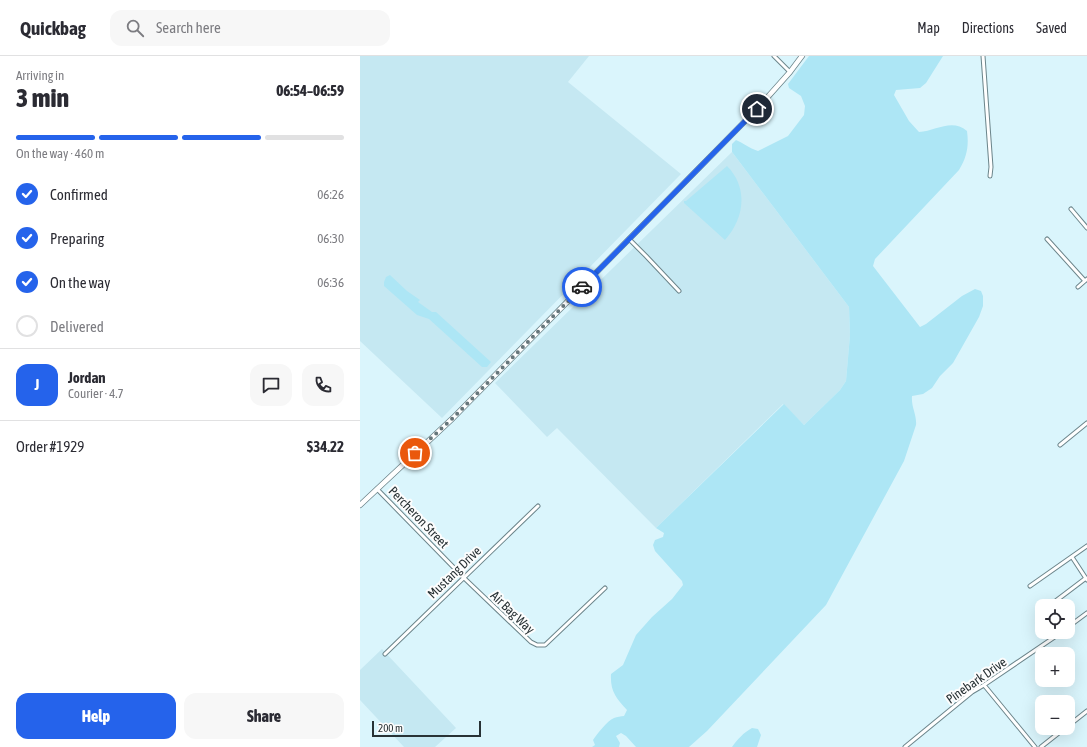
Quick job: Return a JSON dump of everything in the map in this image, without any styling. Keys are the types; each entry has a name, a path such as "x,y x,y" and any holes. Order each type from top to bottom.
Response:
{"main road":[{"path":"360,505 453,418 629,240 757,109 790,72 802,56"}],"street":[{"path":"774,56 790,72"},
{"path":"983,56 991,167 990,176"},
{"path":"1071,209 1087,228"},
{"path":"1047,239 1086,280 1078,287"},
{"path":"629,240 679,291"},
{"path":"1060,445 1087,423"},
{"name":"Percheron Street","path":"377,489 463,578"},
{"name":"Mustang Drive","path":"385,654 538,506"},
{"path":"1030,586 1072,558 1087,546"},
{"path":"1059,599 1086,579 1072,558"},
{"name":"Air Bag Way","path":"463,578 531,642 537,645 545,645 605,588"},
{"path":"1075,622 1087,613"},
{"name":"Pinebark Drive","path":"905,747 972,692 1051,639"},
{"path":"984,685 1035,747"},
{"path":"1075,720 1087,711"},
{"path":"1041,747 1056,735"}],"shaded area":[{"path":"360,56 589,56 568,82 681,174 442,418 360,341"},
{"path":"809,56 943,56 926,83 920,88 896,90 894,95 909,121 919,132 950,125 961,127 967,131 968,142 966,156 959,170 875,259 873,266 920,327 962,296 975,289 981,291 983,296 983,306 979,317 953,363 940,376 932,388 923,394 912,396 916,425 904,461 826,605 707,731 689,747 636,747 626,736 621,733 616,736 620,743 619,747 592,747 595,745 593,740 605,725 614,718 624,716 627,710 614,694 611,674 623,665 636,635 652,617 672,599 683,585 682,581 655,551 653,545 655,540 663,537 664,533 656,528 784,404 804,425 840,390 846,381 850,335 849,307 732,152 732,144 736,140 758,151 788,136 804,115 805,106 801,96 789,88 788,84"},
{"path":"732,152 849,307 850,335 846,381 840,390 804,425 783,404 656,528 557,428 547,437 495,383"},
{"path":"727,166 739,184 741,203 740,213 736,223 725,240 684,203 684,201 686,201"},
{"path":"390,275 407,291 420,300 418,302 432,312 436,312 491,362 487,367 482,367 429,319 417,315 384,286 386,277"},
{"path":"382,649 456,728 435,747 404,747 360,700 360,670"},
{"path":"752,728 758,729 761,735 757,747 732,747 741,736"}],"way so far":[{"path":"415,453 453,418 582,287"}],"route":[{"path":"582,287 757,109"}]}
